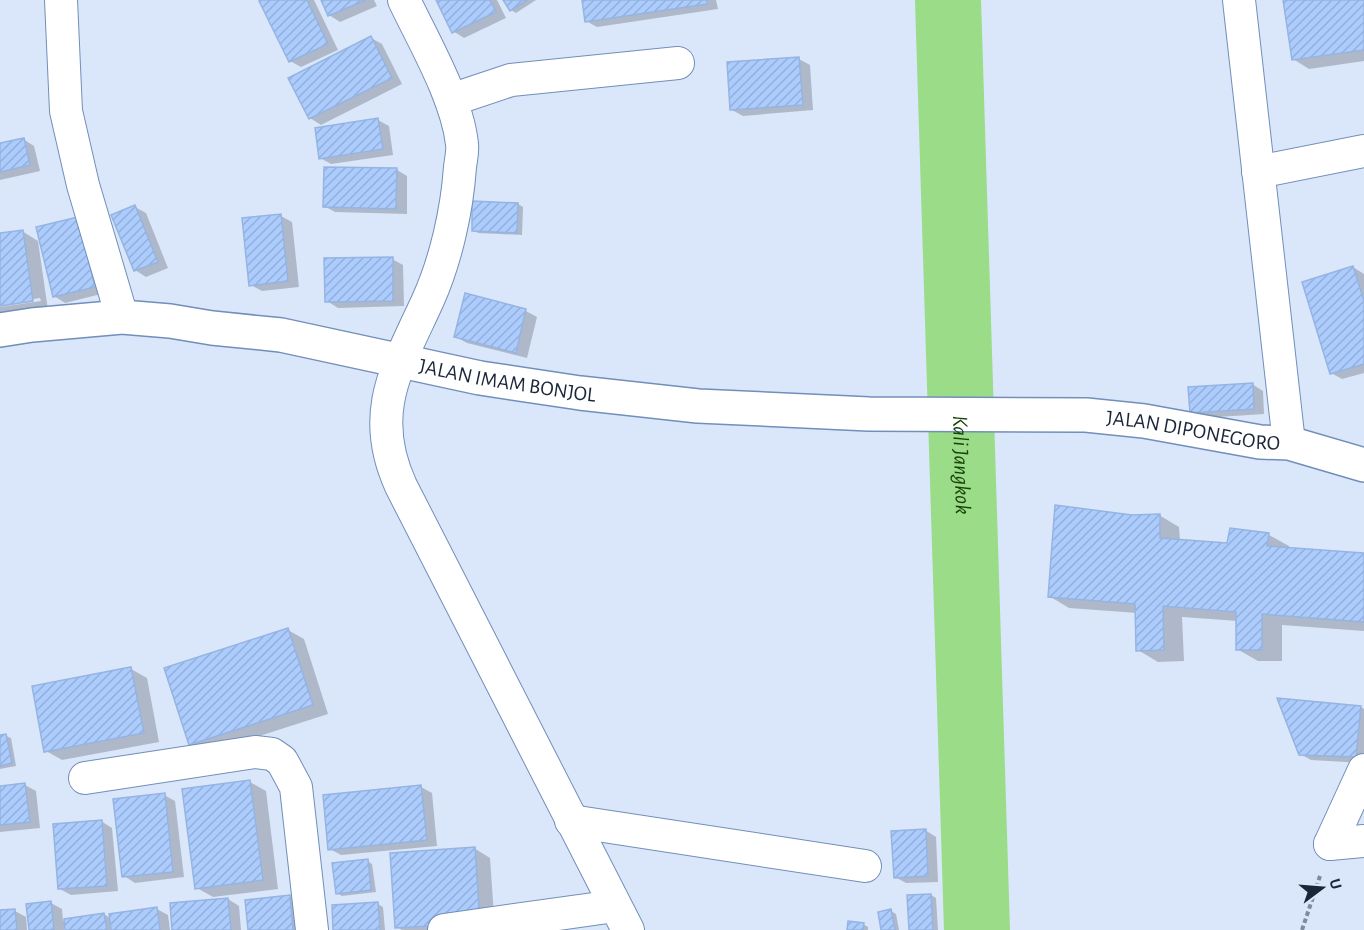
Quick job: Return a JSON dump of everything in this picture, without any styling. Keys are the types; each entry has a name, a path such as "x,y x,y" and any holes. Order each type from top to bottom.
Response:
{"main road":[{"name":"JALAN IMAM BONJOL","path":"0,330 122,317 281,335 480,378 580,393 698,406 869,414 1020,414"},
{"name":"JALAN DIPONEGORO","path":"1020,414 1086,415 1144,421 1260,442 1289,443 1364,465"}],"street":[{"path":"60,0 66,111 82,185 122,317"},
{"path":"404,0 451,99 462,145 459,189 452,226 429,298 400,359 386,409 386,438 392,468 622,918 444,930"},
{"path":"1239,0 1289,443"},
{"path":"451,99 511,80 678,63"},
{"path":"1258,172 1364,151"},
{"path":"85,778 255,752 272,754 282,761 296,787 312,930"},
{"path":"1364,770 1330,844 1364,841"},
{"path":"572,821 865,866"}],"path":[{"path":"1302,930 1330,844"}],"building":[{"path":"307,0 328,44 289,62 259,1"},
{"path":"321,0 366,0 328,16"},
{"path":"436,0 490,0 496,12 452,33"},
{"path":"503,0 527,0 510,11"},
{"path":"582,0 707,0 707,4 585,22"},
{"path":"1283,0 1364,0 1364,50 1292,60"},
{"path":"371,36 392,78 309,119 288,78"},
{"path":"799,57 803,105 730,110 727,62"},
{"path":"378,118 383,149 319,159 315,128"},
{"path":"24,138 30,165 0,172 0,143"},
{"path":"324,167 397,168 396,209 323,207"},
{"path":"472,201 518,203 517,233 472,231"},
{"path":"135,205 158,262 134,271 111,215"},
{"path":"281,214 288,281 249,286 242,218"},
{"path":"78,217 95,287 53,297 36,227"},
{"path":"23,230 33,301 0,306 0,233"},
{"path":"393,257 393,301 325,302 324,258"},
{"path":"1353,266 1364,301 1364,364 1330,374 1302,282"},
{"path":"465,293 526,309 516,353 454,337"},
{"path":"1253,383 1254,409 1190,413 1188,387"},
{"path":"1055,505 1132,515 1160,514 1160,538 1227,543 1230,528 1269,533 1267,546 1364,553 1364,622 1262,614 1262,650 1236,650 1236,612 1163,606 1164,650 1136,651 1135,604 1048,597"},
{"path":"288,628 313,705 189,745 164,668"},
{"path":"131,667 144,733 44,752 32,686"},
{"path":"1277,698 1361,706 1356,757 1299,755"},
{"path":"6,734 12,763 0,766 0,735"},
{"path":"250,780 263,880 195,889 182,789"},
{"path":"25,783 30,822 0,825 0,786"},
{"path":"421,785 427,840 328,850 323,795"},
{"path":"165,793 173,872 122,877 113,799"},
{"path":"102,820 107,886 58,889 53,824"},
{"path":"926,829 928,876 894,878 891,831"},
{"path":"475,847 480,923 395,928 390,853"},
{"path":"368,859 371,890 336,894 332,863"},
{"path":"931,894 933,930 909,930 907,895"},
{"path":"290,895 293,930 248,930 245,900"},
{"path":"228,898 231,930 172,930 170,903"},
{"path":"51,901 54,930 29,930 26,904"},
{"path":"378,902 380,930 333,930 332,905"},
{"path":"157,907 160,930 111,930 109,914"},
{"path":"15,909 17,930 0,930 0,910"},
{"path":"891,909 895,930 881,930 878,912"},
{"path":"104,913 107,930 65,930 64,919"},
{"path":"848,921 864,923 863,930 847,930"}],"waterway":[{"name":"Kali Jangkok","path":"948,0 977,930"}]}
